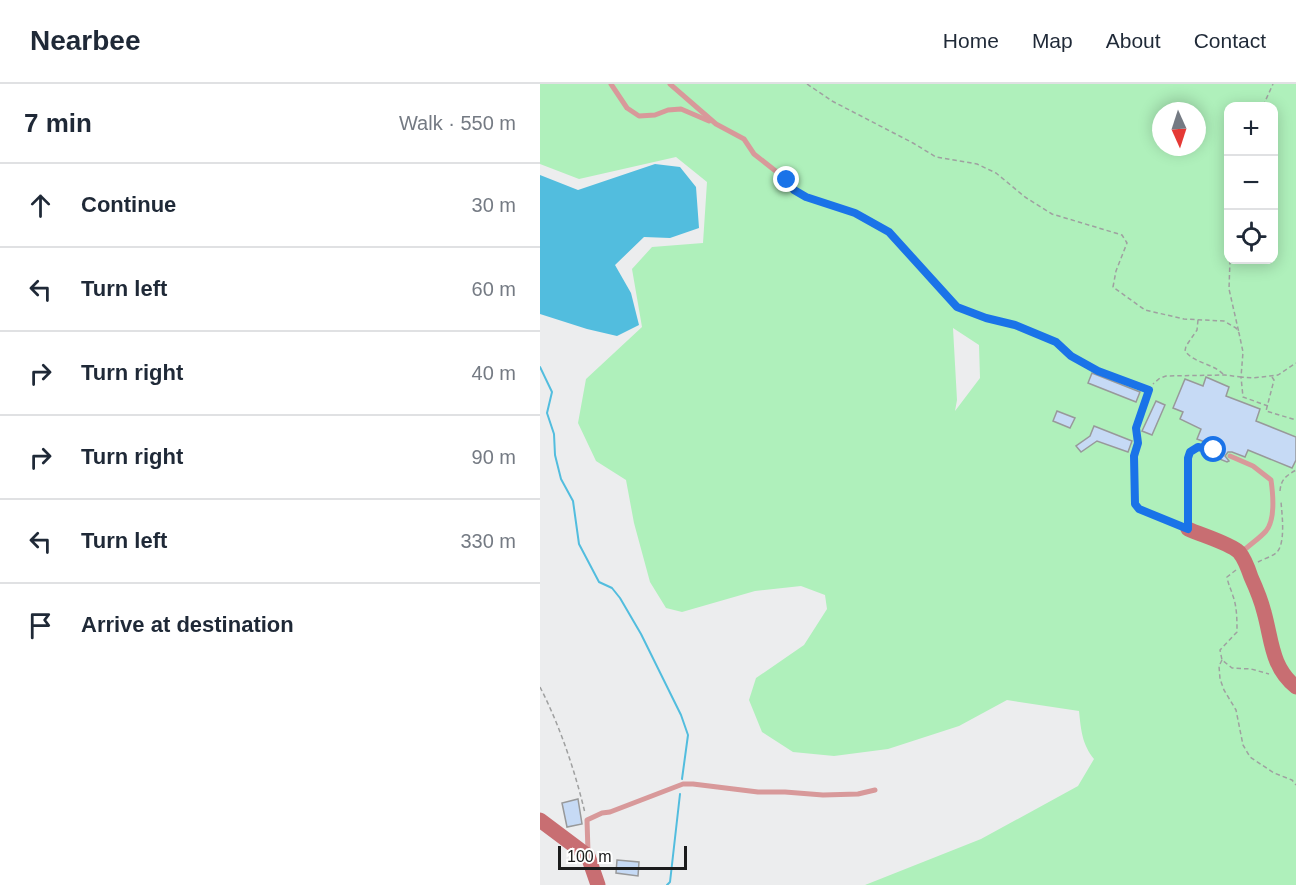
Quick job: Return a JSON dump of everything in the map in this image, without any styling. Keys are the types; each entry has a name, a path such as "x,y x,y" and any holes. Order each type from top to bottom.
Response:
{"street":[{"path":"1188,529 1233,548 1240,561 1245,561 1264,610 1274,658 1281,671 1296,687"},
{"path":"540,820 588,856 598,885"}],"lane":[{"path":"611,84 627,108 639,116 656,115 668,110 681,109 716,124 744,139 754,154 787,180 794,190 806,197 855,213 889,232 957,307 986,318 1015,325 1056,342 1071,356 1098,371 1149,390 1136,428 1138,443 1134,456 1135,504 1139,509 1188,529 1188,458 1190,452 1198,447 1214,450"},
{"path":"670,84 716,124"},
{"path":"1230,456 1253,466 1271,480 1272,488 1274,509 1268,529 1240,561"},
{"path":"588,856 587,820 683,784 758,792 822,795 858,794 875,790"}],"path":[{"path":"807,84 832,101 914,143 936,157 977,164 996,173 1025,197 1052,214 1122,235 1127,243 1116,271 1113,287 1145,310 1184,319 1224,321 1236,328 1239,333"},
{"path":"1265,102 1273,84"},
{"path":"1230,264 1229,289 1243,352 1241,377 1243,397 1268,406"},
{"path":"1198,320 1197,330 1185,351 1190,358 1219,369 1225,375"},
{"path":"1149,390 1160,378 1167,376 1272,376 1278,375 1296,363"},
{"path":"1272,376 1274,380 1266,411 1296,420"},
{"path":"1240,561 1227,577 1235,606 1237,632 1220,650 1220,679 1236,710 1243,745 1250,757 1274,773 1292,780 1296,785"},
{"path":"1221,660 1232,668 1251,669 1269,674"},
{"path":"540,687 555,720 580,792 587,820"}],"green space":[{"path":"540,84 1296,84 1296,885 865,885 981,839 1078,786 1094,759 1081,731 1079,711 1007,700 959,726 888,749 834,756 793,752 762,732 749,700 756,678 804,645 827,609 825,595 801,586 755,591 682,612 666,608 650,582 634,523 626,480 596,461 578,423 586,379 642,327 632,269 652,247 703,243 707,182 676,157 579,179 540,164","holes":["953,328 979,345 980,378 955,411 957,400"]}],"water":[{"path":"655,164 680,167 696,187 699,228 670,238 644,237 615,265 631,293 639,325 617,336 540,314 540,175 578,190"}],"building":[{"path":"1092,373 1140,392 1136,402 1088,383"},
{"path":"1206,377 1229,387 1226,396 1260,409 1256,421 1296,437 1296,460 1292,468 1248,450 1245,457 1228,452 1225,456 1229,461 1227,462 1212,456 1218,453 1218,447 1197,439 1201,429 1180,419 1183,412 1173,408 1185,379 1203,386"},
{"path":"1156,401 1165,405 1152,435 1142,431"},
{"path":"1057,411 1075,418 1070,428 1053,421"},
{"path":"1094,426 1132,441 1128,452 1097,441 1081,452 1076,446 1090,436"},
{"path":"578,799 582,824 567,827 562,803"},
{"path":"617,860 639,862 638,876 616,873"}],"waterway":[{"path":"540,367 552,392 547,413 554,434 555,455 561,479 573,501 579,544 599,582 612,588 620,598 641,634 681,715 688,735 682,779"},
{"path":"667,885 670,882 680,794"}],"route":[{"path":"787,180 794,190 806,197 855,213 889,232 957,307 986,318 1015,325 1056,342 1071,356 1107,376 1149,390 1136,428 1138,443 1134,456 1135,504 1139,509 1188,529 1188,458 1190,452 1198,447 1214,450"}]}
